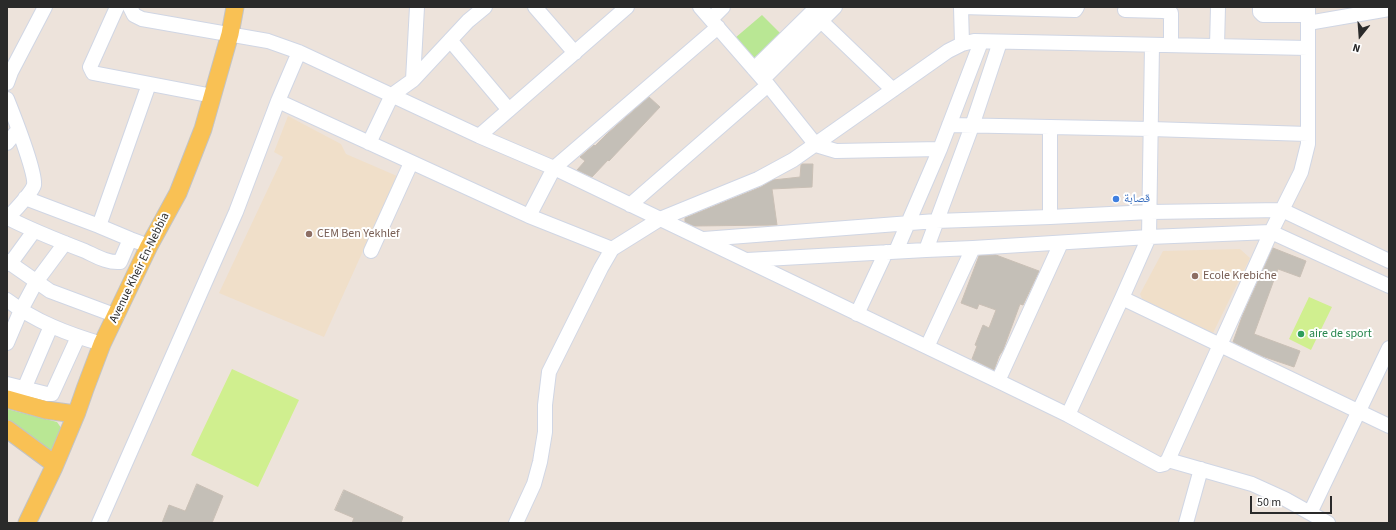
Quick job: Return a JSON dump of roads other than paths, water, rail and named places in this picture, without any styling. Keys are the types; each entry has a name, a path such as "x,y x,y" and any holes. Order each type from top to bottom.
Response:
{"main road":[{"name":"Avenue Kheir En-Nebbia","path":"27,523 54,467 77,412 84,389 102,344 117,316 149,246 178,193 204,129 230,34 235,7"},
{"path":"7,399 52,411 75,414 77,412"},
{"path":"7,429 53,463 54,467"}],"street":[{"path":"7,83 11,72 45,7"},
{"path":"117,7 92,62 90,67 91,71 96,74 213,96"},
{"path":"130,7 134,15 142,19 268,41 299,52 479,136 554,168 998,381 1068,415 1156,465 1161,465 1168,460 1271,232 1301,172 1307,151 1308,134 1308,15"},
{"path":"413,80 417,7"},
{"path":"369,143 392,95 413,80 468,21 485,7"},
{"path":"535,7 575,53"},
{"path":"479,136 626,7"},
{"path":"700,7 762,78 816,145 836,150 940,148"},
{"path":"529,216 554,168 714,23 723,7"},
{"path":"630,205 762,78 796,37 816,7"},
{"path":"796,37 821,20 835,7"},
{"path":"962,44 961,7 1070,8"},
{"path":"1217,46 1218,7"},
{"path":"1260,7 1260,12 1263,15 1308,15 1389,8"},
{"path":"1125,10 1163,9 1170,12 1171,46"},
{"path":"821,20 893,90"},
{"path":"450,40 509,110"},
{"path":"857,314 908,223 949,126 981,42"},
{"path":"516,523 534,484 540,462 545,432 545,405 549,372 612,248 660,219 758,179 794,160 948,50 962,44 1000,42 1308,48"},
{"path":"926,250 972,126 1000,42"},
{"path":"1068,415 1149,237 1152,45"},
{"path":"99,523 236,212 278,101 299,52"},
{"path":"99,226 150,84"},
{"path":"7,99 29,159 34,178 33,188 7,219 98,257 118,263 123,258 130,239"},
{"path":"278,101 529,216 612,248"},
{"path":"949,126 1150,129 1308,134"},
{"path":"1050,127 1050,217"},
{"path":"7,143 18,130"},
{"path":"370,251 411,163"},
{"path":"25,198 149,246"},
{"path":"703,240 936,221 1150,212 1282,210 1389,261"},
{"path":"34,231 9,263 50,291 117,316"},
{"path":"745,260 1149,237 1271,232 1389,286"},
{"path":"7,343 20,310 36,282 65,243"},
{"path":"998,381 1061,243"},
{"path":"927,347 974,248"},
{"path":"1122,298 1389,426"},
{"path":"7,300 20,310 51,326 78,337 102,344"},
{"path":"24,389 51,326"},
{"path":"7,384 46,394 54,393 78,337"},
{"path":"1310,513 1389,348"},
{"path":"1168,460 1201,468 1252,484 1285,499 1328,523"},
{"path":"1186,523 1201,468"}],"place":[{"name":"قصابة","path":"1116,199"},
{"name":"CEM Ben Yekhlef","path":"309,234"},
{"name":"Ecole Krebiche","path":"1195,276"},
{"name":"aire de sport","path":"1301,334"}]}
